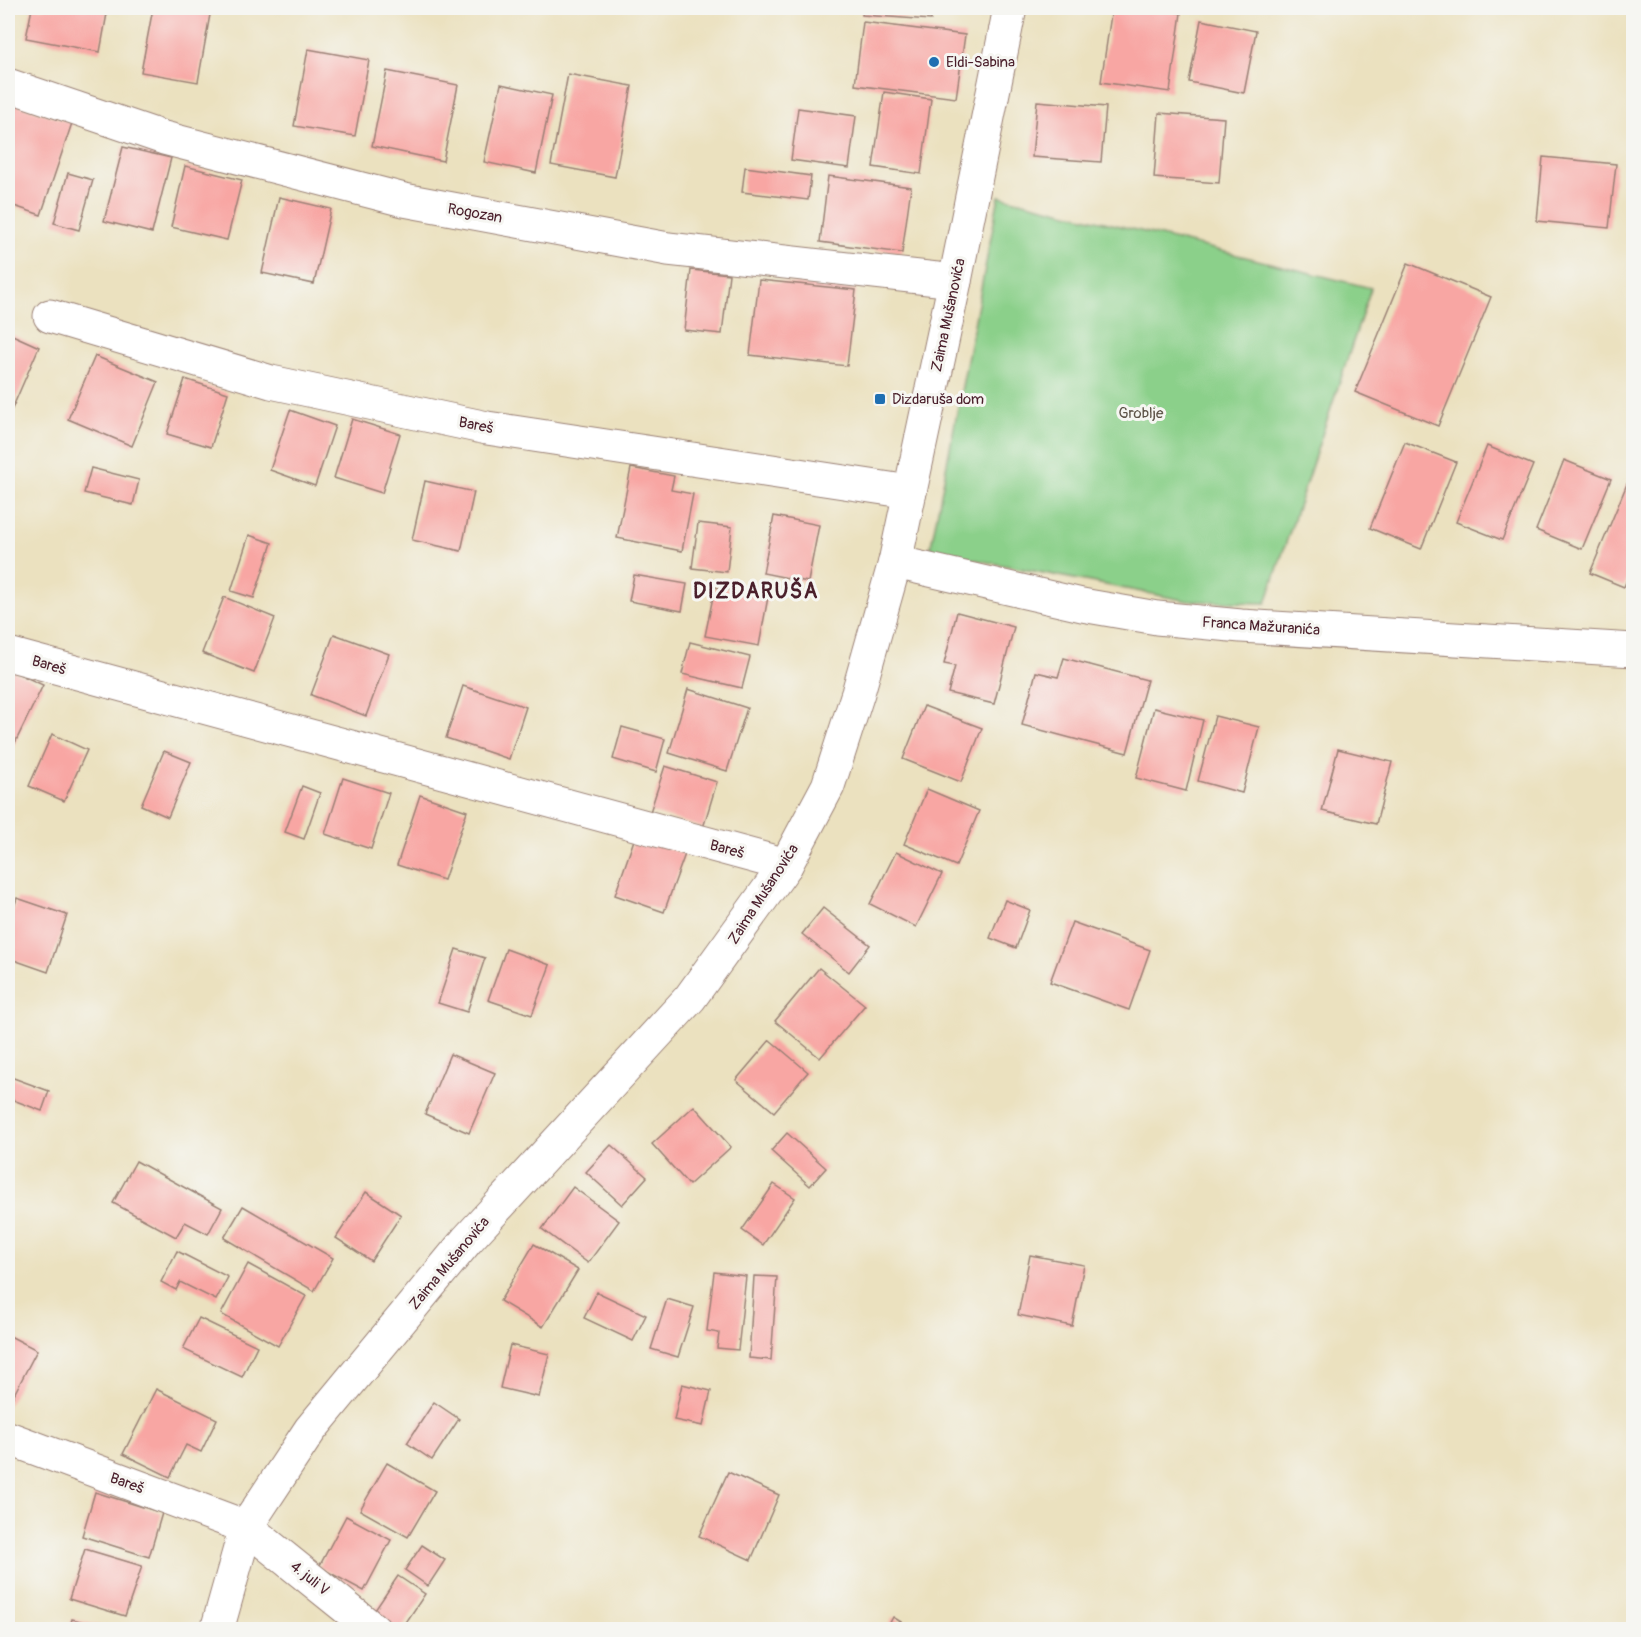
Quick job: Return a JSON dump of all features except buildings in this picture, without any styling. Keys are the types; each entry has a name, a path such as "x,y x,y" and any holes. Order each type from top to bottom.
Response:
{"street":[{"name":"Zaima Mušanovića","path":"217,1629 246,1527 310,1430 467,1240 690,998 786,865 828,786 858,693 895,562 1010,8"},
{"name":"Rogozan","path":"8,85 165,138 404,200 668,249 955,281"},
{"name":"Bareš","path":"50,316 271,382 487,428 910,492"},
{"name":"Franca Mažuranića","path":"895,562 1082,605 1157,618 1241,626 1634,651"},
{"name":"Bareš","path":"8,654 786,865"},
{"name":"Bareš","path":"8,1438 246,1527"},
{"name":"4. juli V","path":"246,1527 374,1629"}],"green space":[{"name":"Groblje","path":"999,196 1371,288 1266,603 1188,601 930,551"}],"place":[{"name":"Eldi-Sabina","path":"934,62"},
{"name":"Dizdaruša dom","path":"880,399"}],"district":[{"name":"DIZDARUŠA","path":"756,591"}]}
